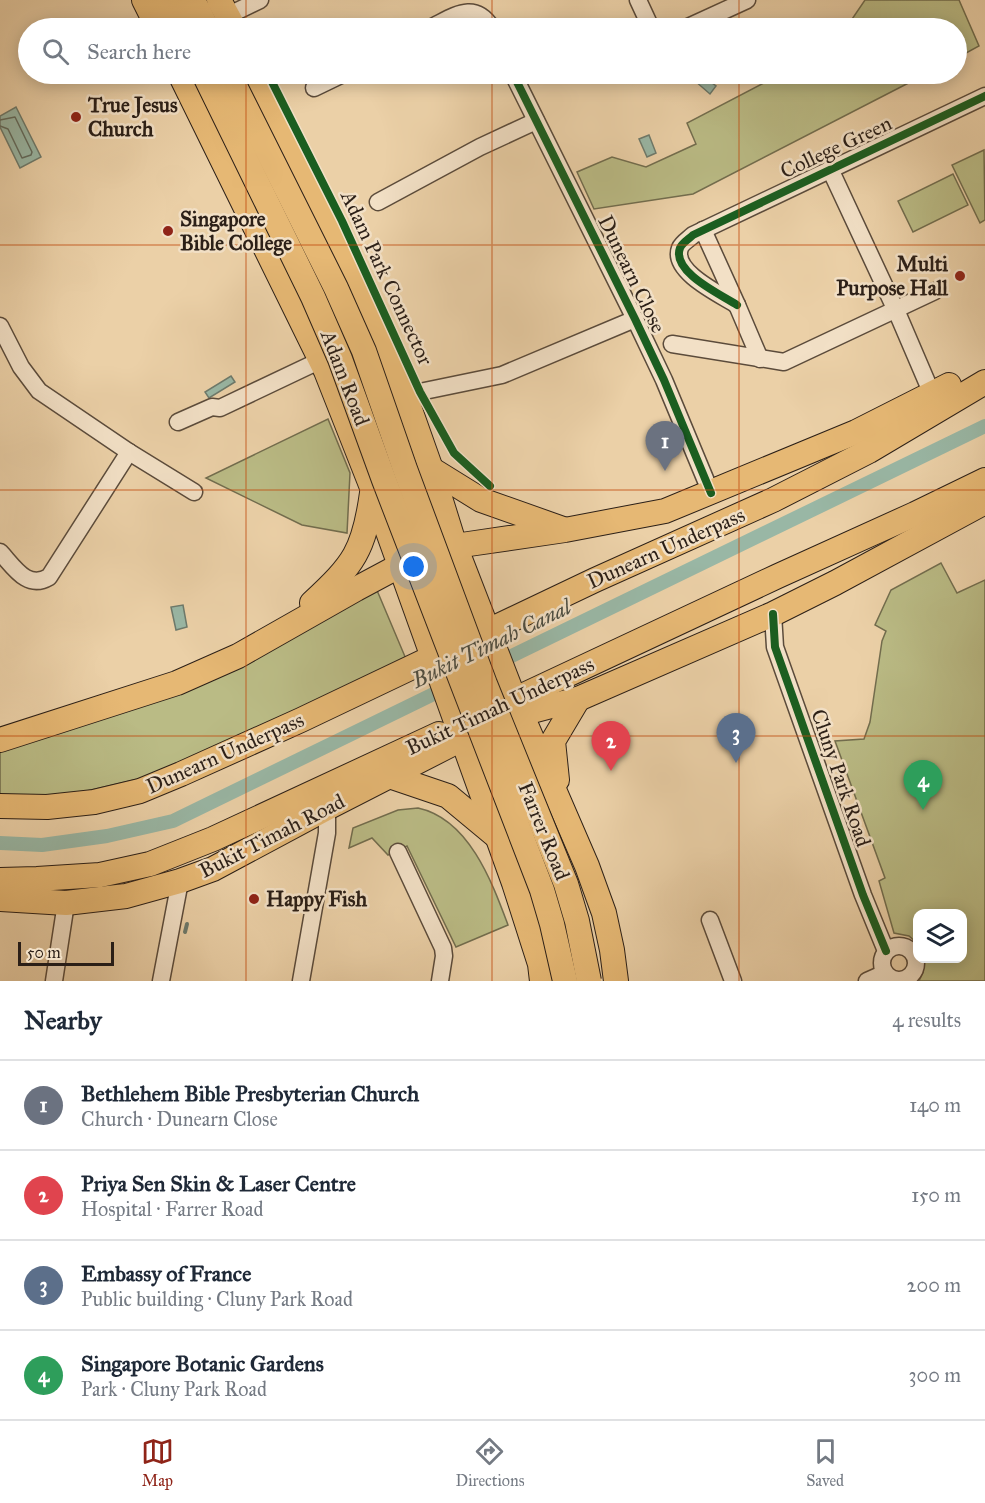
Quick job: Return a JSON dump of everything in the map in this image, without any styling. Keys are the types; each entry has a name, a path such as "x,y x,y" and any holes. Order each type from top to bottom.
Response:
{"highway":[{"path":"144,0 153,18"},
{"path":"168,0 177,18"},
{"path":"193,0 202,18"},
{"path":"185,84 356,449 373,490 436,671 467,696 463,741 514,883 540,964 542,981"},
{"name":"Adam Road","path":"209,84 313,297 340,359 467,696"},
{"name":"Adam Road","path":"235,84 336,288 364,351 405,470 467,696"},
{"path":"261,84 360,282 405,395 455,546 489,635 604,913 616,981"},
{"path":"0,740 177,684 238,656 399,566 455,546 565,530 666,511 856,432 985,366"},
{"name":"Dunearn Underpass","path":"0,806 47,807 94,801 140,791 181,774 301,720 595,580 773,500 869,451 985,382"},
{"path":"356,449 367,460 386,468 408,459 414,446 416,427"},
{"path":"431,469 481,500 565,530"},
{"name":"Bukit Timah Underpass","path":"0,880 100,875 150,864 189,850 985,480"},
{"path":"284,630 346,570 355,556 360,548 369,518 373,490"},
{"name":"Bukit Timah Road","path":"0,899 66,903 126,896 180,882 213,869 389,776 521,714 578,699 836,584 985,502"},
{"name":"Farrer Road","path":"467,696 542,890 555,934 565,981"},
{"name":"Farrer Road","path":"467,696 566,884 578,921 589,981"},
{"path":"559,801 553,741 578,699"},
{"path":"389,776 447,796 497,837"},
{"path":"514,883 520,858 539,845 558,843 581,853"}],"street":[{"path":"227,15 260,0"},
{"path":"638,0 646,18"},
{"path":"708,18 747,0"},
{"path":"451,18 467,10 475,10 485,18"},
{"path":"315,88 323,84"},
{"name":"Dunearn Close","path":"518,84 635,319 711,493"},
{"name":"College Green","path":"737,304 698,280 682,265 679,255 681,246 693,235 985,96"},
{"path":"378,202 480,147 536,121"},
{"name":"College Green","path":"830,169 896,310 932,394"},
{"path":"703,230 760,359"},
{"path":"672,344 784,362 935,291"},
{"name":"Dunearn Close","path":"405,395 502,375 635,319"},
{"path":"0,326 33,385 129,452 194,492"},
{"name":"Adam Road","path":"178,422 212,407 220,408 317,362"},
{"path":"0,552 27,580 38,582 50,577 129,452"},
{"name":"Cluny Park Road","path":"763,618 776,647 863,895 886,951"},
{"path":"301,981 327,833 327,808"},
{"path":"398,852 443,948 440,981"},
{"path":"161,981 180,882"},
{"path":"54,981 66,903"},
{"path":"710,920 733,981"},
{"path":"867,981 907,978 912,975 916,958 909,948 894,946 886,951 881,962 894,978"}],"green space":[{"path":"865,0 959,0 967,18 853,18"},
{"path":"967,18 979,46 967,53"},
{"path":"762,84 907,84 693,194 594,209 577,172 612,157 646,167 696,144 687,123"},
{"path":"984,150 985,220 980,223 952,165"},
{"path":"953,174 968,205 913,232 898,201"},
{"path":"328,419 350,473 347,533 302,525 206,478"},
{"path":"941,563 957,593 985,580 985,981 919,981 923,972 923,963 967,963 967,909 913,909 913,940 909,936 894,933 879,881 885,878 835,741 864,739 870,722 882,641 886,631 875,625 891,590"},
{"path":"376,588 406,659 155,775 70,795 0,796 0,748"},
{"path":"418,808 436,814 465,839 486,872 508,925 456,947 407,846 388,855 372,838 349,848 353,828 398,810"}],"water":[{"path":"698,84 716,86 710,94"},
{"path":"16,107 41,157 20,168 0,127 0,116"},
{"path":"649,135 656,153 647,157 639,139"},
{"path":"231,376 235,382 209,398 205,392"},
{"path":"183,605 187,627 176,630 171,607"}],"waterway":[{"name":"Bukit Timah Canal","path":"495,664 985,426"},
{"name":"Bukit Timah Canal","path":"0,843 42,845 107,836 173,821 450,686"},
{"path":"185,932 187,924"}],"cycle path":[{"name":"Adam Park Connector","path":"273,84 342,221 420,392 454,453 490,486"},
{"path":"518,84 664,380 711,493"},
{"path":"737,305 700,282 683,266 679,257 680,248 693,235 985,96"},
{"path":"773,614 775,647 863,895 886,951"}],"place":[{"name":"True Jesus Church","path":"76,117"},
{"name":"Singapore Bible College","path":"168,231"},
{"name":"Multi Purpose Hall","path":"960,276"},
{"name":"Bethlehem Bible Presbyterian Church","path":"665,471"},
{"name":"Embassy of France","path":"736,763"},
{"name":"Priya Sen Skin & Laser Centre","path":"611,771"},
{"name":"Singapore Botanic Gardens","path":"923,810"},
{"name":"Happy Fish","path":"254,899"}]}
